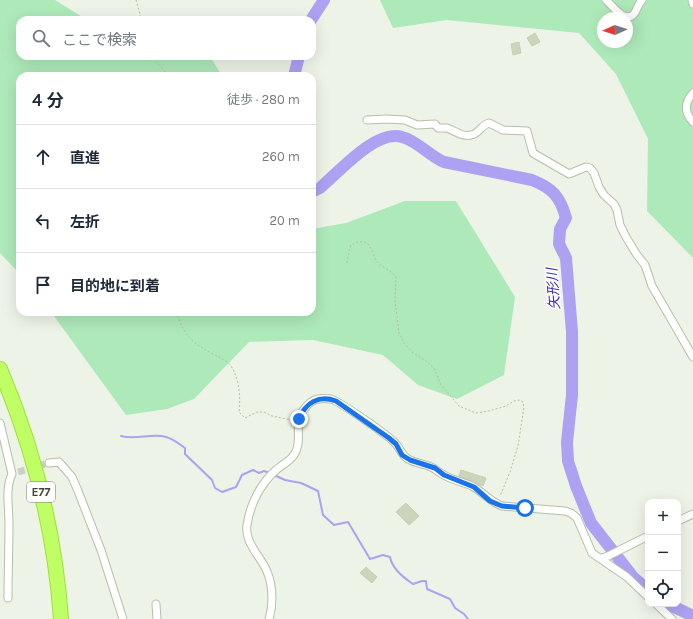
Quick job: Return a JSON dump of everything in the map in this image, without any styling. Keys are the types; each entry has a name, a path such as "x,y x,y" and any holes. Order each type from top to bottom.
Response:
{"highway":[{"name":"E77","path":"0,369 26,435 38,478 54,556 61,619"},
{"name":"E77","path":"0,385 18,430 28,462 43,522 55,619"}],"street":[{"path":"606,0 626,18 630,17 634,13 638,4 642,0"},
{"path":"692,0 693,4"},
{"path":"693,93 687,100 686,110 687,115 693,122"},
{"path":"367,120 398,119 417,125 435,124 438,128 446,128 458,134 465,135 472,135 476,133 483,126 489,123 503,130 525,131 528,133 533,153 569,174 586,167 590,168 594,173 604,195 614,204 617,210 620,225 626,237 637,256 645,265 652,286 693,357"},
{"path":"269,619 271,610 271,595 268,574 250,543 247,536 246,526 254,501 267,478 295,454 298,447 298,422 302,413 312,401 321,399 336,401 389,438 396,444 402,455 410,460 435,468 444,475 474,487 490,501 502,506 565,511 571,513 577,518 592,553 596,557 603,558 627,577 645,594"},
{"path":"0,423 15,473 8,487 8,598"},
{"path":"49,463 59,462 72,477 93,527 123,619"},
{"path":"681,520 693,514"},
{"path":"603,558 645,537"},
{"path":"156,604 157,619"},
{"path":"659,607 672,619"}],"path":[{"path":"136,0 140,16"},
{"path":"155,60 166,72"},
{"path":"347,263 351,245 357,242 365,243 369,245 378,262 392,272 396,277 395,302 399,333 404,344 412,352 434,368 441,385 459,406 476,412 489,411 514,401 519,400 523,402 524,407 518,446 510,472 497,504"},
{"path":"178,316 187,335 194,343 230,364 237,380 241,399 239,412 245,418 257,412 264,412 272,416 298,422"}],"green space":[{"path":"0,0 55,0 81,16 16,16 16,60 212,60 220,72 16,72 16,270 0,253"},
{"path":"380,0 693,0 693,258 647,211 648,139 616,74 579,33 447,20 393,28"},
{"path":"405,201 456,201 515,297 504,375 457,399 418,385 383,355 313,340 249,342 194,399 167,409 126,415 54,316 316,316 316,228 346,223"}],"building":[{"path":"535,33 540,42 532,46 527,38"},
{"path":"519,42 521,53 513,55 511,44"},
{"path":"461,470 486,478 483,486 459,476"},
{"path":"406,503 419,516 409,525 396,512"},
{"path":"366,567 377,577 372,583 360,573"}],"waterway":[{"name":"矢形川","path":"314,16 324,0"},
{"name":"矢形川","path":"295,72 298,60"},
{"name":"矢形川","path":"316,190 370,145 381,139 392,136 408,139 444,162 532,180 545,186 558,198 566,218 560,229 559,244 566,258 572,332 572,395 567,442 568,461 591,523 633,577 645,587"},
{"path":"121,436 162,436 174,440 185,448 185,454 212,480 215,488 222,492 236,487 242,475 253,470 259,473 264,471 270,473"},
{"path":"274,475 285,480 301,483 318,491 323,515 334,525 348,522 370,559 383,555 390,557 393,565 406,579 413,584 426,581 427,589 450,599 455,608 464,614 468,619"},
{"name":"矢形川","path":"674,607 693,616"}],"tunnel":[{"path":"18,472 49,463"}],"route":[{"path":"299,419 308,404 316,399 330,399 336,401 389,438 396,444 402,455 410,460 435,468 444,475 474,487 490,501 497,504 502,506 525,508"}]}
